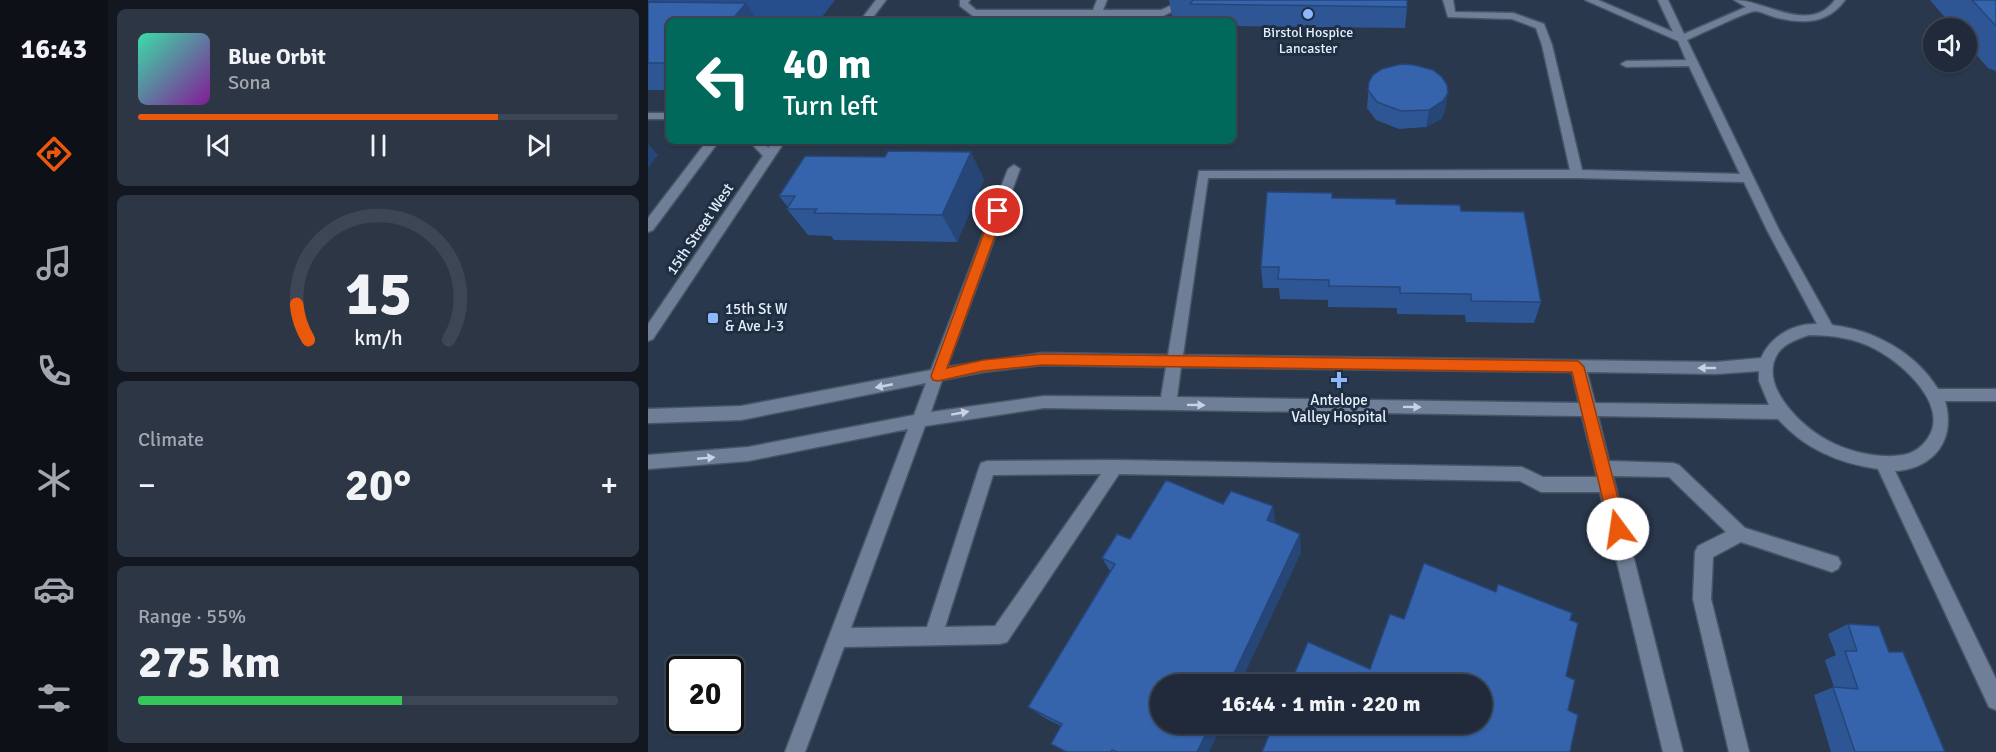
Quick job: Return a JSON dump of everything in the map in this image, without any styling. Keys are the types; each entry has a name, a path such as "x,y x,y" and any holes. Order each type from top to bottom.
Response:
{"street":[{"path":"867,18 880,0"},
{"path":"965,0 963,4 973,13 1163,13 1191,0"},
{"path":"1097,13 1102,0"},
{"path":"1449,0 1451,15 1513,16 1540,26 1547,45 1577,174"},
{"path":"1590,0 1682,39 1753,8"},
{"path":"1663,0 1747,178 1827,329"},
{"path":"1739,0 1753,8 1781,16 1809,18 1825,15 1835,9 1840,0"},
{"path":"1626,64 1693,63"},
{"path":"648,116 666,116"},
{"path":"648,227 711,144"},
{"path":"758,144 769,155"},
{"name":"15th Street West","path":"648,335 777,144"},
{"path":"795,752 1014,169"},
{"path":"1168,404 1203,174 1577,174 1747,178"},
{"path":"1808,329 1827,329 1868,339 1889,349 1908,362 1923,378 1935,395 1941,412 1942,429 1936,443 1924,455 1910,461 1883,463 1852,459 1812,440 1782,412 1771,396 1766,380 1765,364 1770,351 1779,341 1792,333 1808,329"},
{"path":"648,416 741,413 983,366 1042,359 1716,368 1765,364"},
{"path":"1578,367 1673,752"},
{"path":"1935,395 1996,395"},
{"path":"648,462 748,454 920,420 1044,402 1782,412"},
{"path":"1883,463 1996,700"},
{"path":"837,638 1000,635 1115,467"},
{"path":"933,636 987,468 1115,467 1522,474 1541,485 1604,476 1673,470 1740,534 1832,563"},
{"path":"1740,534 1704,552 1702,599 1740,752"}],"shaded area":[{"path":"648,0 835,0 821,18 666,18 666,22 648,26"}],"building":[{"path":"1193,0 1407,0 1407,7 1190,4"},
{"path":"1972,0 1996,0 1996,26"},
{"path":"648,2 746,3 734,18 666,18 666,63 648,63"},
{"path":"1401,64 1433,70 1442,77 1447,85 1448,93 1443,101 1429,110 1401,111 1377,102 1368,90 1373,75 1382,69"},
{"path":"888,151 971,152 942,215 814,213 817,209 787,209 795,196 779,196 805,156 885,157"},
{"path":"1267,192 1332,193 1332,198 1396,199 1396,204 1460,205 1461,211 1524,212 1541,302 1471,301 1471,294 1400,293 1400,287 1329,286 1329,280 1278,279 1279,267 1261,267"},
{"path":"1166,480 1223,504 1231,491 1273,506 1267,520 1300,534 1234,674 1150,674 1150,734 1206,734 1197,752 1117,752 1112,750 1111,752 1067,752 1051,744 1062,724 1028,707 1115,564 1102,558 1117,534 1130,539"},
{"path":"1424,563 1496,592 1498,584 1572,613 1570,620 1578,623 1566,676 1575,680 1568,710 1578,715 1570,752 1262,752 1269,734 1492,734 1492,674 1294,674 1308,642 1370,669 1390,614 1404,619"},
{"path":"1848,624 1879,626 1889,652 1903,652 1945,752 1855,752 1833,687 1858,689 1845,651 1857,651"}],"place":[{"name":"Birstol Hospice Lancaster","path":"1308,14"},
{"name":"15th St W & Ave J-3","path":"713,318"},
{"name":"Antelope Valley Hospital","path":"1339,380"}],"route":[{"path":"998,211 938,376 983,366 1042,359 1578,367 1618,529"}]}
